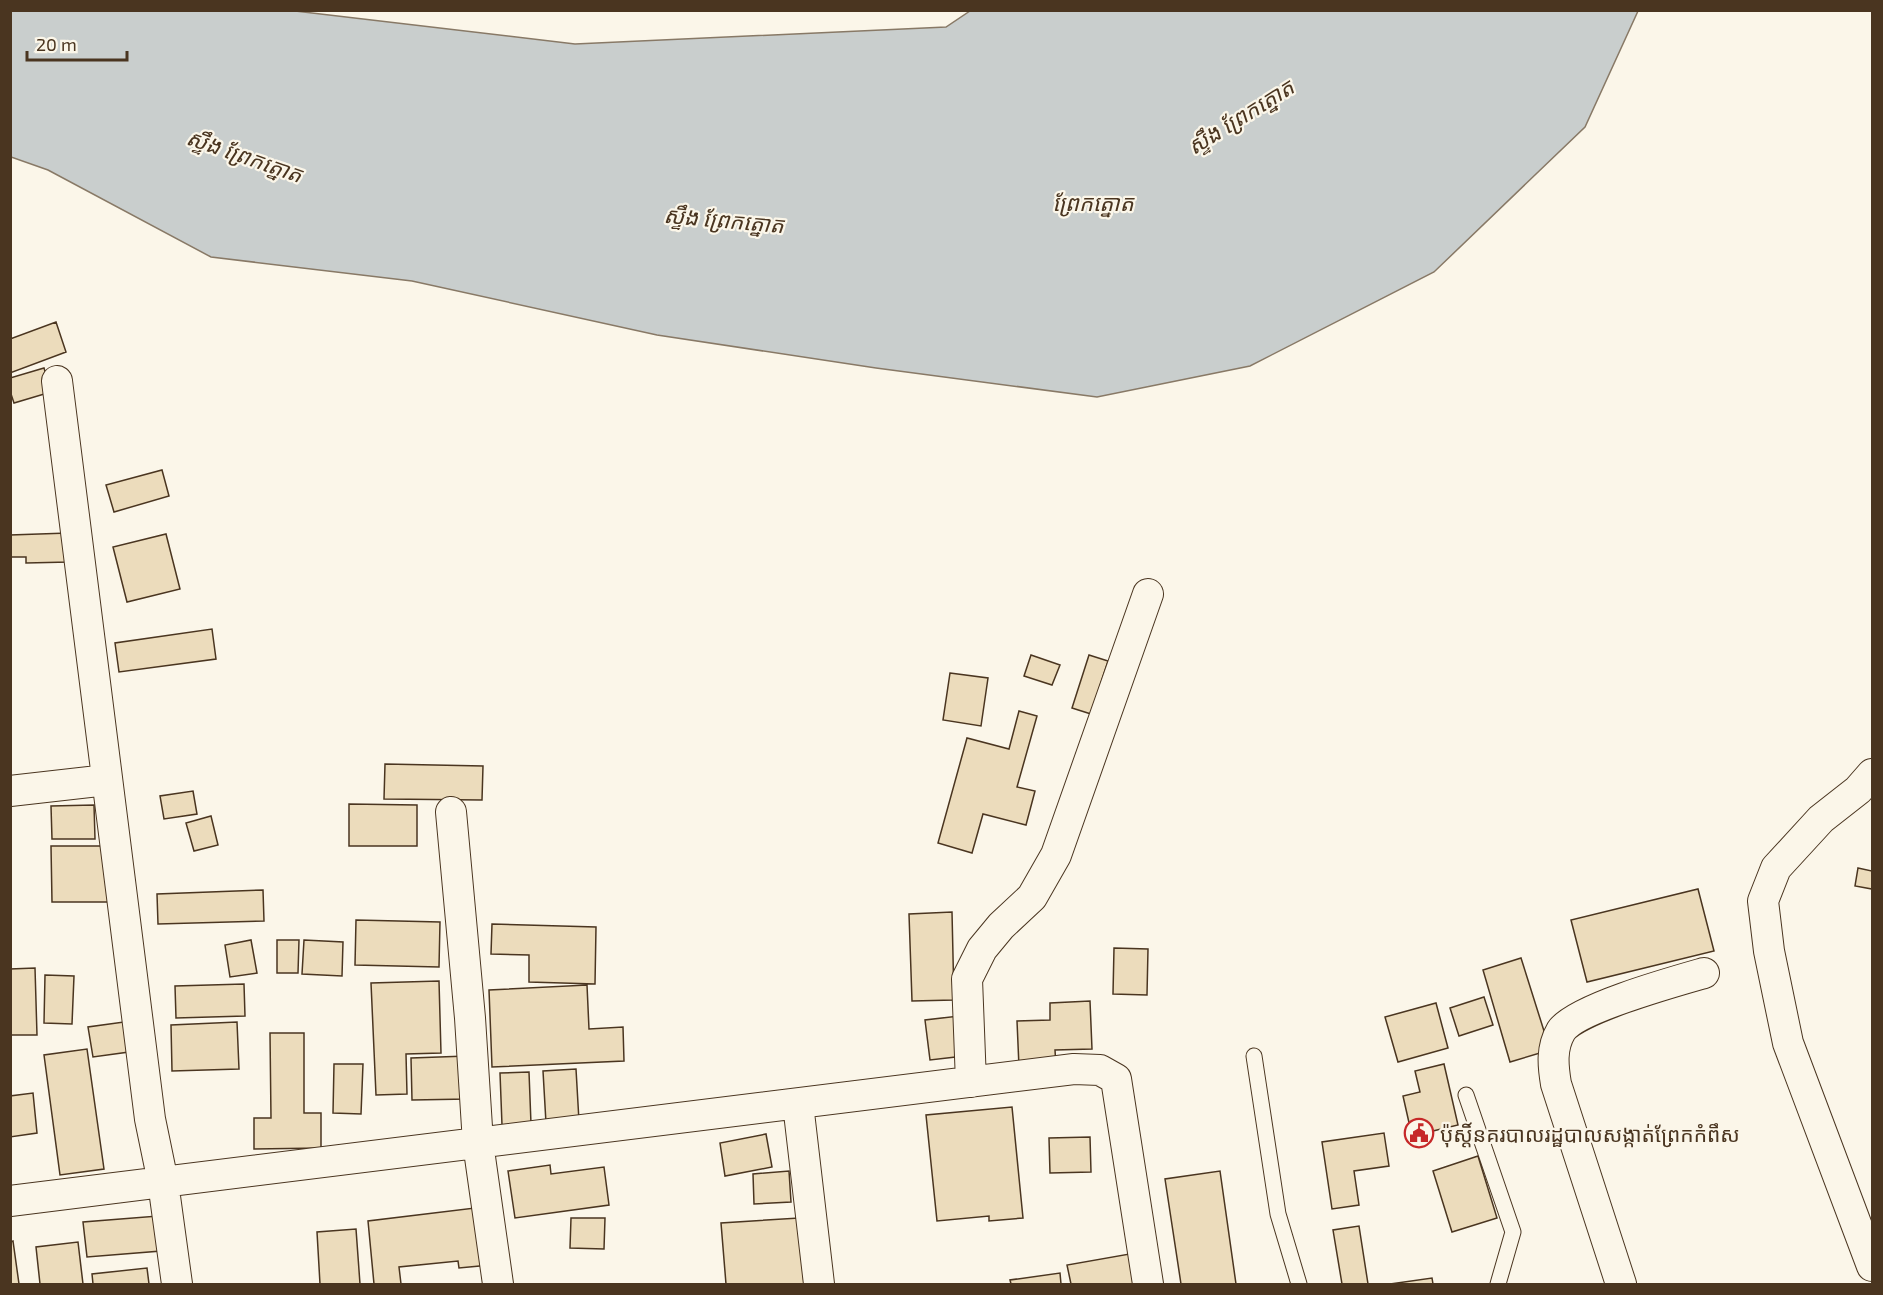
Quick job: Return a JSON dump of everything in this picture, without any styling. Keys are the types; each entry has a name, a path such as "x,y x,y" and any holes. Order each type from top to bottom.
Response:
{"street":[{"path":"57,381 150,1119 163,1182 177,1284"},
{"path":"971,1082 967,979 982,949 1001,926 1032,897 1056,855 1148,594"},
{"path":"1872,774 1858,790 1821,819 1776,868 1763,901 1769,951 1788,1043 1872,1266"},
{"path":"10,791 107,780"},
{"path":"451,812 470,1018 478,1143 498,1284"},
{"path":"1621,1284 1556,1084 1552,1059 1561,1030 1582,1015 1628,996 1704,973"},
{"path":"10,1201 971,1082 1074,1070 1100,1070 1116,1079 1148,1284"},
{"path":"798,1104 819,1284"}],"lane":[{"path":"1254,1056 1278,1214 1299,1284"},
{"path":"1466,1095 1513,1232 1498,1284"}],"water":[{"name":"ព្រែកត្នោត","path":"11,11 295,11 575,44 946,27 970,11 1638,11 1585,127 1434,272 1250,366 1097,397 876,368 657,335 412,281 211,257 48,170 11,157"}],"building":[{"path":"56,322 66,352 10,373 10,339"},
{"path":"44,368 51,392 14,403 10,391 10,378"},
{"path":"162,470 169,496 114,512 106,485"},
{"path":"68,533 69,562 26,563 26,557 10,557 10,535"},
{"path":"166,534 180,589 127,602 113,547"},
{"path":"212,629 216,659 119,672 115,643"},
{"path":"1031,655 1060,665 1052,685 1024,676"},
{"path":"1089,655 1108,661 1091,714 1072,708"},
{"path":"950,673 988,678 981,726 943,720"},
{"path":"1019,711 1037,716 1017,787 1035,791 1026,825 983,814 972,853 938,843 967,738 1009,749"},
{"path":"385,764 483,766 482,800 384,799"},
{"path":"193,791 197,814 164,819 160,796"},
{"path":"349,804 417,805 417,846 349,846"},
{"path":"94,805 95,839 52,839 51,806"},
{"path":"211,816 218,845 194,851 186,823"},
{"path":"51,846 111,846 112,902 52,902"},
{"path":"1858,868 1872,871 1872,889 1855,886"},
{"path":"1698,889 1714,951 1587,982 1571,920"},
{"path":"263,890 264,921 158,924 157,894"},
{"path":"952,912 954,1000 912,1001 909,914"},
{"path":"356,920 440,922 439,967 355,965"},
{"path":"492,924 596,927 595,984 529,982 529,955 491,954"},
{"path":"251,940 257,973 230,977 225,945"},
{"path":"277,940 299,940 298,973 277,973"},
{"path":"304,940 343,942 342,976 302,974"},
{"path":"1114,948 1148,949 1147,995 1113,994"},
{"path":"1521,958 1550,1050 1510,1062 1483,970"},
{"path":"35,968 37,1035 10,1035 10,969"},
{"path":"45,975 74,976 72,1024 44,1023"},
{"path":"439,981 441,1053 406,1054 407,1094 376,1095 371,983"},
{"path":"244,984 245,1016 176,1018 175,986"},
{"path":"587,985 589,1029 623,1027 624,1061 492,1067 489,990"},
{"path":"1484,997 1493,1025 1459,1036 1450,1008"},
{"path":"1090,1001 1092,1049 1055,1050 1056,1066 1019,1067 1017,1021 1050,1020 1050,1003"},
{"path":"1436,1003 1448,1048 1398,1062 1385,1017"},
{"path":"959,1016 964,1056 930,1060 925,1020"},
{"path":"131,1021 136,1051 93,1057 88,1027"},
{"path":"237,1022 239,1069 172,1071 171,1025"},
{"path":"270,1033 304,1033 304,1113 321,1113 321,1148 254,1149 254,1118 271,1118"},
{"path":"87,1049 104,1169 60,1175 44,1055"},
{"path":"467,1056 468,1099 412,1100 411,1058"},
{"path":"334,1064 363,1064 361,1114 333,1113"},
{"path":"1444,1064 1458,1125 1412,1136 1403,1096 1420,1092 1415,1071"},
{"path":"576,1069 579,1121 546,1123 543,1071"},
{"path":"529,1072 531,1124 502,1125 500,1073"},
{"path":"33,1093 37,1133 10,1137 10,1096"},
{"path":"1012,1107 1023,1218 989,1221 989,1216 937,1221 926,1115"},
{"path":"1384,1133 1389,1166 1354,1171 1359,1205 1332,1209 1322,1142"},
{"path":"766,1134 772,1167 725,1176 720,1143"},
{"path":"1090,1137 1091,1172 1050,1173 1049,1138"},
{"path":"1478,1156 1497,1218 1452,1232 1433,1171"},
{"path":"550,1165 551,1174 604,1167 609,1205 515,1218 508,1171"},
{"path":"789,1171 791,1202 754,1204 753,1174"},
{"path":"1220,1171 1236,1284 1181,1284 1165,1179"},
{"path":"483,1207 490,1265 459,1268 458,1261 399,1267 401,1284 374,1284 368,1221"},
{"path":"158,1216 161,1251 87,1257 83,1222"},
{"path":"571,1218 605,1218 604,1249 570,1248"},
{"path":"799,1218 804,1284 726,1284 721,1223"},
{"path":"1359,1226 1368,1284 1342,1284 1333,1230"},
{"path":"356,1229 360,1284 320,1284 317,1232"},
{"path":"13,1241 19,1284 10,1284 10,1242"},
{"path":"78,1242 83,1284 40,1284 36,1247"},
{"path":"1135,1253 1141,1284 1071,1284 1067,1265"},
{"path":"147,1268 149,1284 93,1284 92,1274"},
{"path":"1060,1273 1061,1284 1011,1284 1010,1280"},
{"path":"1432,1278 1433,1284 1390,1284"}],"place":[{"name":"ប៉ុស្តិ៍នគរបាលរដ្ឋបាលសង្កាត់ព្រែកកំពឹស","path":"1419,1133"}],"water label":[{"name":"ស្ទឹង ព្រែកត្នោត","path":"1240,116"},
{"name":"ស្ទឹង ព្រែកត្នោត","path":"245,155"},
{"name":"ស្ទឹង ព្រែកត្នោត","path":"724,219"}]}
